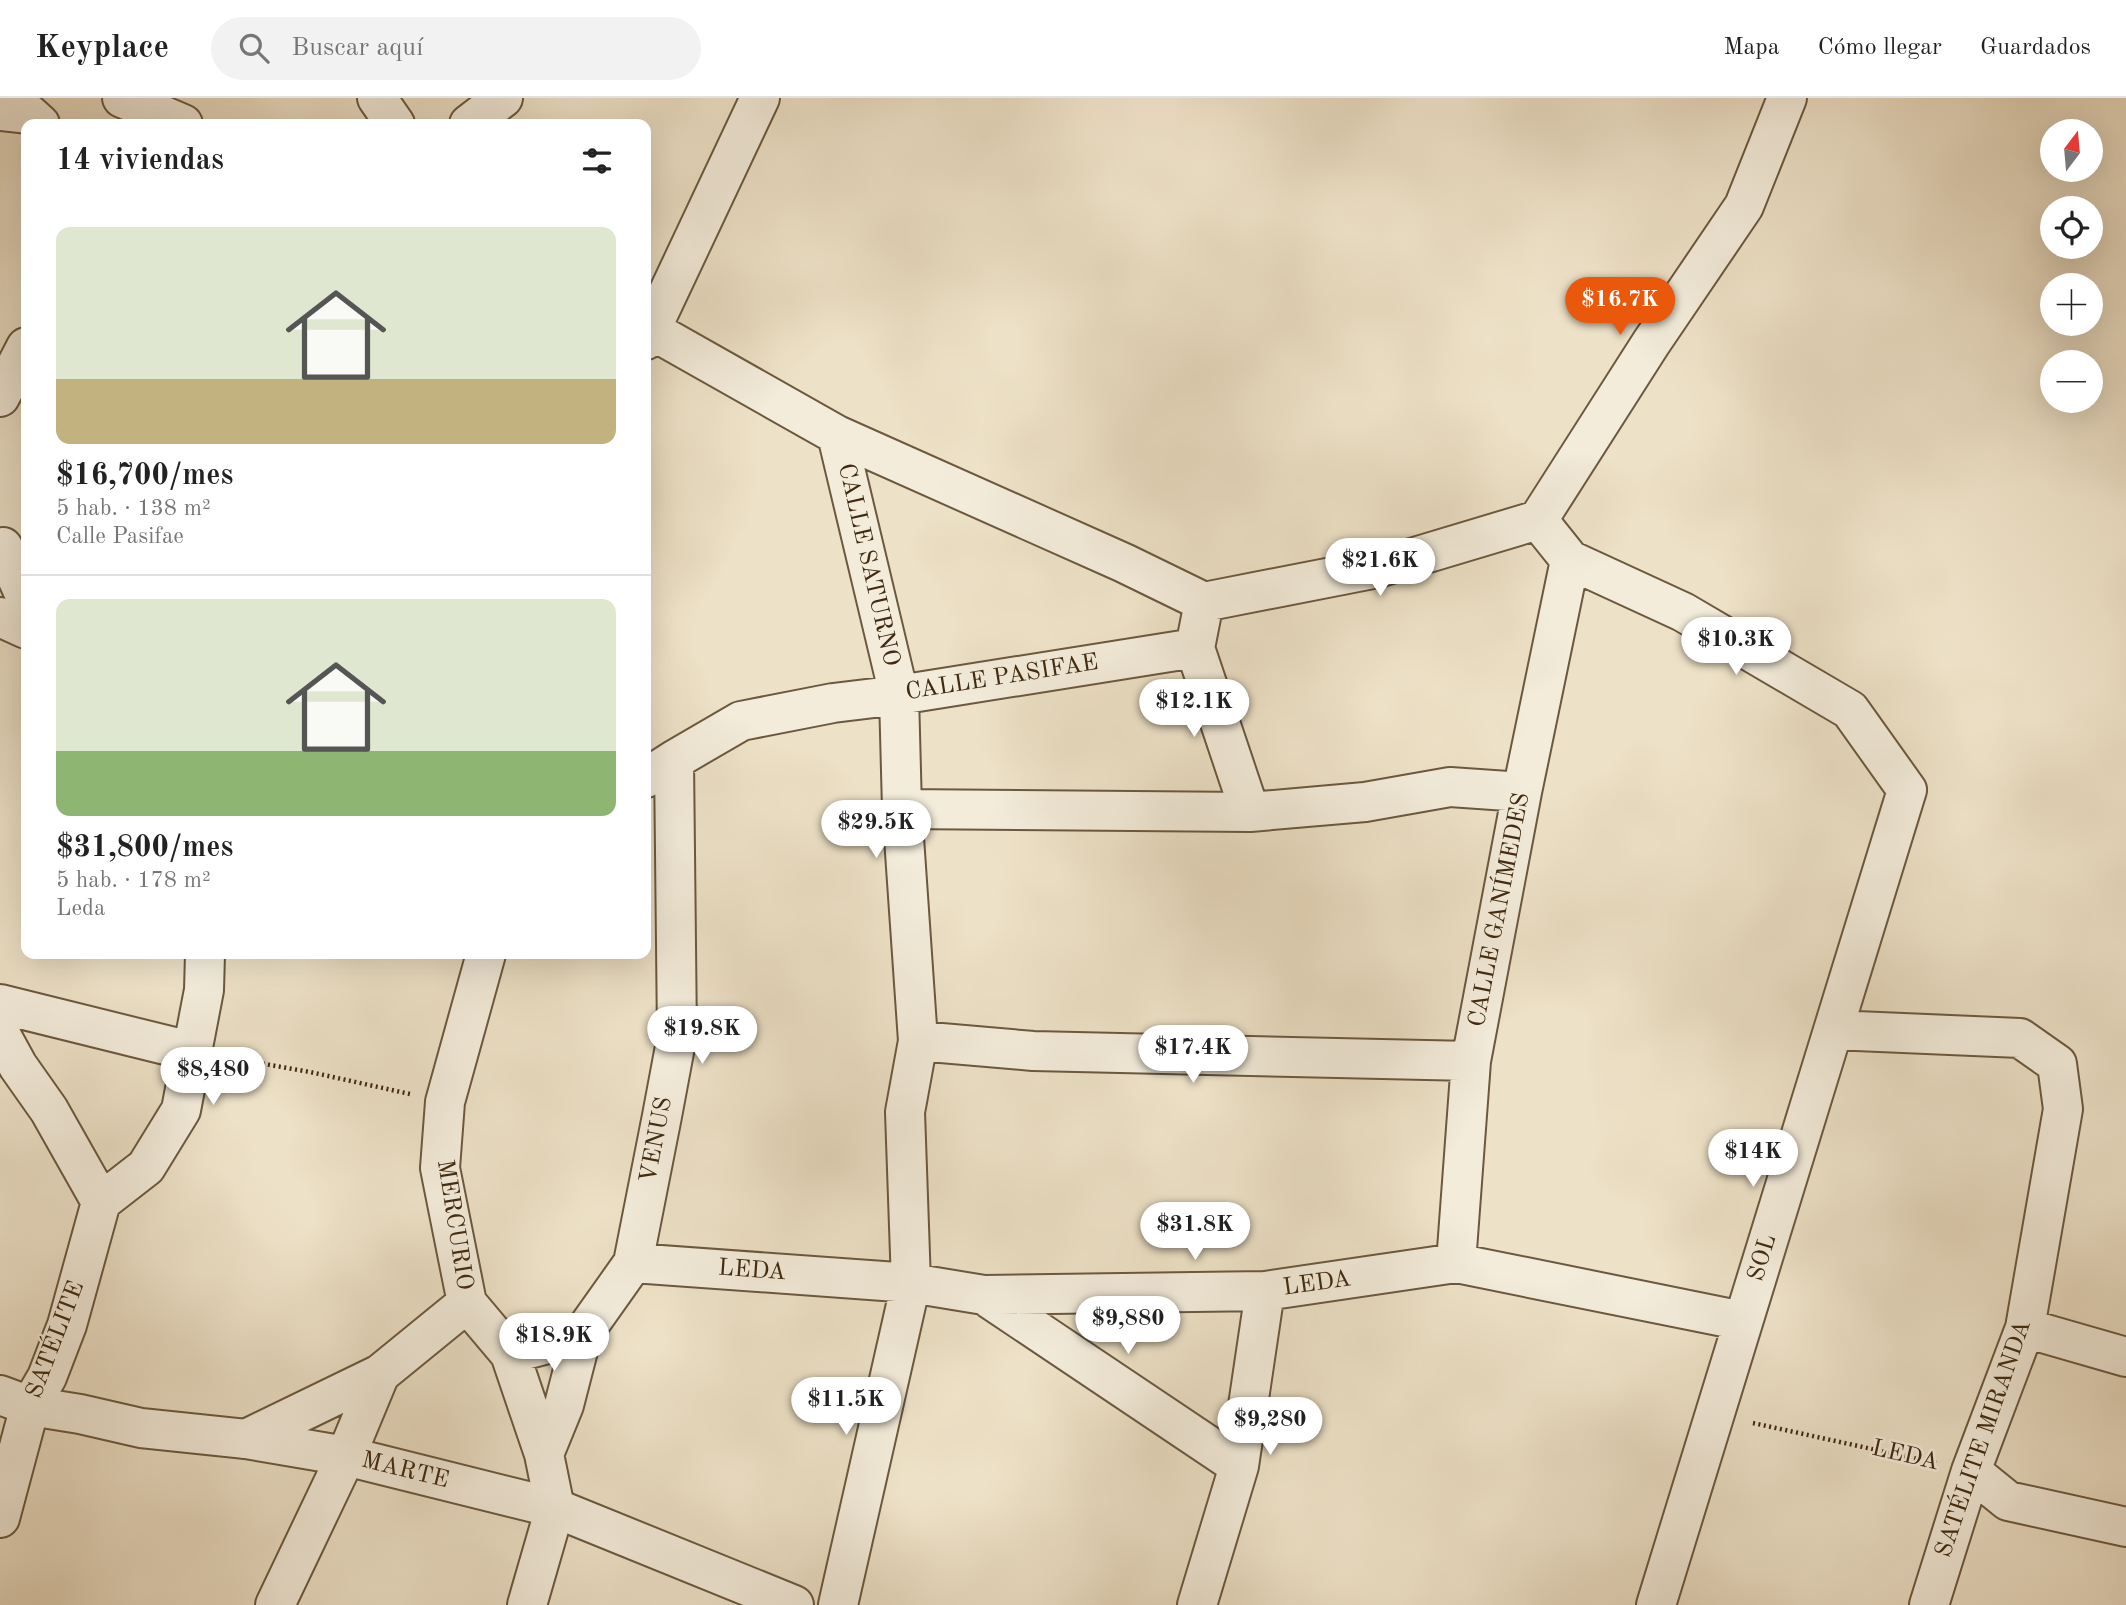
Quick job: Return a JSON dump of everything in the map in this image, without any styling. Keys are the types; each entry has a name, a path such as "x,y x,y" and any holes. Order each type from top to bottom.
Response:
{"street":[{"path":"377,98 392,119"},
{"path":"475,119 503,98"},
{"path":"651,327 760,98"},
{"path":"651,335 837,435 1204,601 1378,568 1538,520 1651,343 1744,206 1787,98"},
{"path":"0,397 21,357"},
{"name":"CALLE SATURNO","path":"837,435 899,695 902,809 918,1041 905,1112 911,1283 838,1605"},
{"path":"1538,520 1570,560"},
{"path":"10,552 21,584"},
{"name":"SOL","path":"1570,560 1683,611 1850,710 1907,790 1656,1605"},
{"name":"CALLE GANÍMEDES","path":"1456,1263 1471,1061 1522,792 1570,560"},
{"path":"1204,601 1195,648 1250,812"},
{"path":"0,617 21,627"},
{"name":"CALLE PASIFAE","path":"660,769 741,721 833,704 1195,648"},
{"name":"VENUS","path":"544,1454 564,1405 582,1335 633,1263 677,1036 660,769"},
{"path":"902,809 1250,812 1365,802 1450,787 1522,792"},
{"path":"0,1033 18,1066 49,1110 101,1202 146,1167 181,1110 204,990 205,959"},
{"name":"MERCURIO","path":"275,1605 346,1456 380,1374 467,1303 440,1168 445,1102 485,959"},
{"path":"0,1004 194,1052"},
{"name":"SATÉLITE MIRANDA","path":"1833,1030 2020,1038 2057,1064 2063,1109 2025,1328 1970,1471 1929,1605"},
{"path":"918,1041 1033,1051 1471,1061"},
{"name":"SATÉLITE","path":"0,1518 15,1400 47,1377 67,1325 101,1202"},
{"name":"LEDA","path":"633,1263 911,1283 984,1295 1265,1291 1456,1263 1743,1321"},
{"path":"1197,1605 1238,1466 1265,1291"},
{"path":"984,1295 1238,1466"},
{"path":"467,1303 510,1354 544,1454 555,1508 527,1605"},
{"path":"2025,1328 2126,1357"},
{"path":"510,1354 582,1335"},
{"path":"246,1439 380,1374"},
{"name":"MARTE","path":"15,1400 141,1429 246,1439 346,1456 555,1508 794,1605"},
{"name":"LEDA","path":"1970,1471 2008,1502 2126,1527"}],"path":[{"path":"194,1052 310,1072 445,1102"},
{"name":"LEDA","path":"1715,1414 1970,1471"}]}
